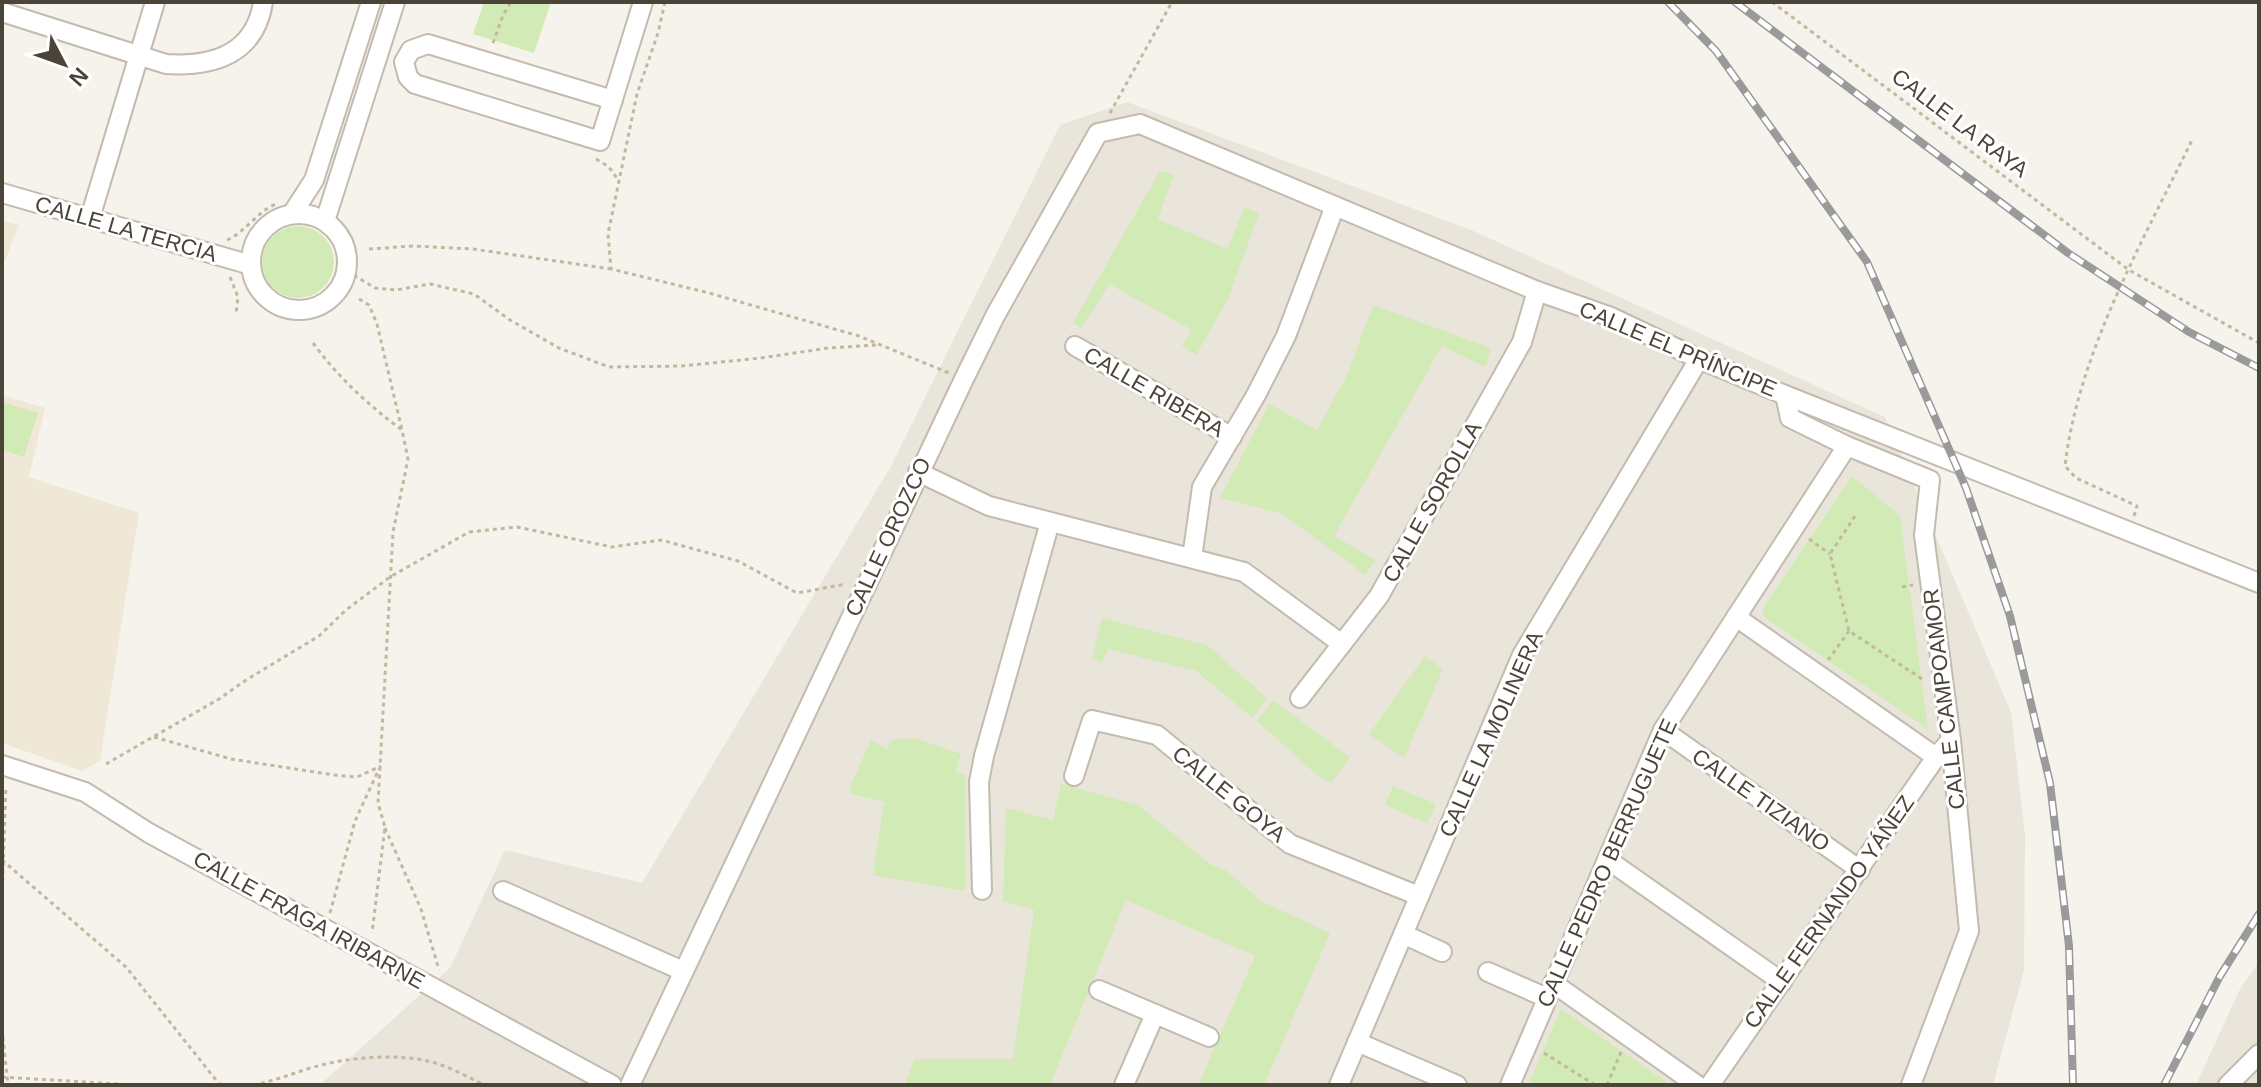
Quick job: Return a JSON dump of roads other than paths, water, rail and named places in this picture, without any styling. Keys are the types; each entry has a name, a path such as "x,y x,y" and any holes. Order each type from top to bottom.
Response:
{"street":[{"path":"90,218 155,2"},
{"path":"2,12 166,64 194,66 217,62 236,51 253,31 263,2"},
{"path":"288,207 325,221 336,231 347,256 347,271 334,296 309,309 281,307 269,300 260,290 251,265 252,253 262,231 314,180 371,2"},
{"path":"325,221 395,2"},
{"path":"613,100 428,44 411,50 404,62 408,77 415,84 600,141 613,100 643,2"},
{"name":"CALLE EL PRÍNCIPE","path":"1098,133 1140,124 1537,291 1611,317 1785,395 2259,583"},
{"name":"CALLE OROZCO","path":"630,1085 918,472 995,316 1098,133"},
{"name":"CALLE LA TERCIA","path":"2,193 251,265"},
{"path":"1192,558 1202,487 1286,336 1335,206"},
{"name":"CALLE SOROLLA","path":"1300,698 1379,596 1522,342 1537,291"},
{"name":"CALLE RIBERA","path":"1075,346 1232,437"},
{"name":"CALLE LA MOLINERA","path":"1339,1085 1522,655 1699,359"},
{"name":"CALLE CAMPOAMOR","path":"1785,395 1790,418 1847,446 1930,480 1924,535 1951,740 1969,931 1911,1085"},
{"name":"CALLE PEDRO BERRUGUETE","path":"1510,1085 1663,730 1847,446"},
{"path":"918,472 989,506 1244,572 1342,644"},
{"path":"982,890 981,769 1050,522"},
{"path":"1736,617 1936,757"},
{"name":"CALLE GOYA","path":"1074,776 1092,720 1157,735 1290,844 1419,896"},
{"name":"CALLE TIZIANO","path":"1663,730 1860,870"},
{"name":"CALLE FERNANDO YÁÑEZ","path":"1710,1085 1936,757 1951,740"},
{"name":"CALLE FRAGA IRIBARNE","path":"4,774 85,792 149,833 612,1085"},
{"path":"1608,860 1782,982"},
{"path":"503,891 683,971"},
{"path":"1403,934 1442,952"},
{"path":"1488,972 1550,990 1697,1085"},
{"path":"1099,990 1209,1037"},
{"path":"1124,1085 1155,1014"},
{"path":"1357,1042 1457,1085"},
{"path":"2228,1085 2259,1054"}],"railway":[{"path":"1668,2 1716,51 1867,262 1966,488 2010,616 2050,783 2069,946 2073,1085"},
{"path":"1735,2 2068,253 2189,332 2259,368"},
{"path":"2164,1085 2220,976 2259,914"}]}
